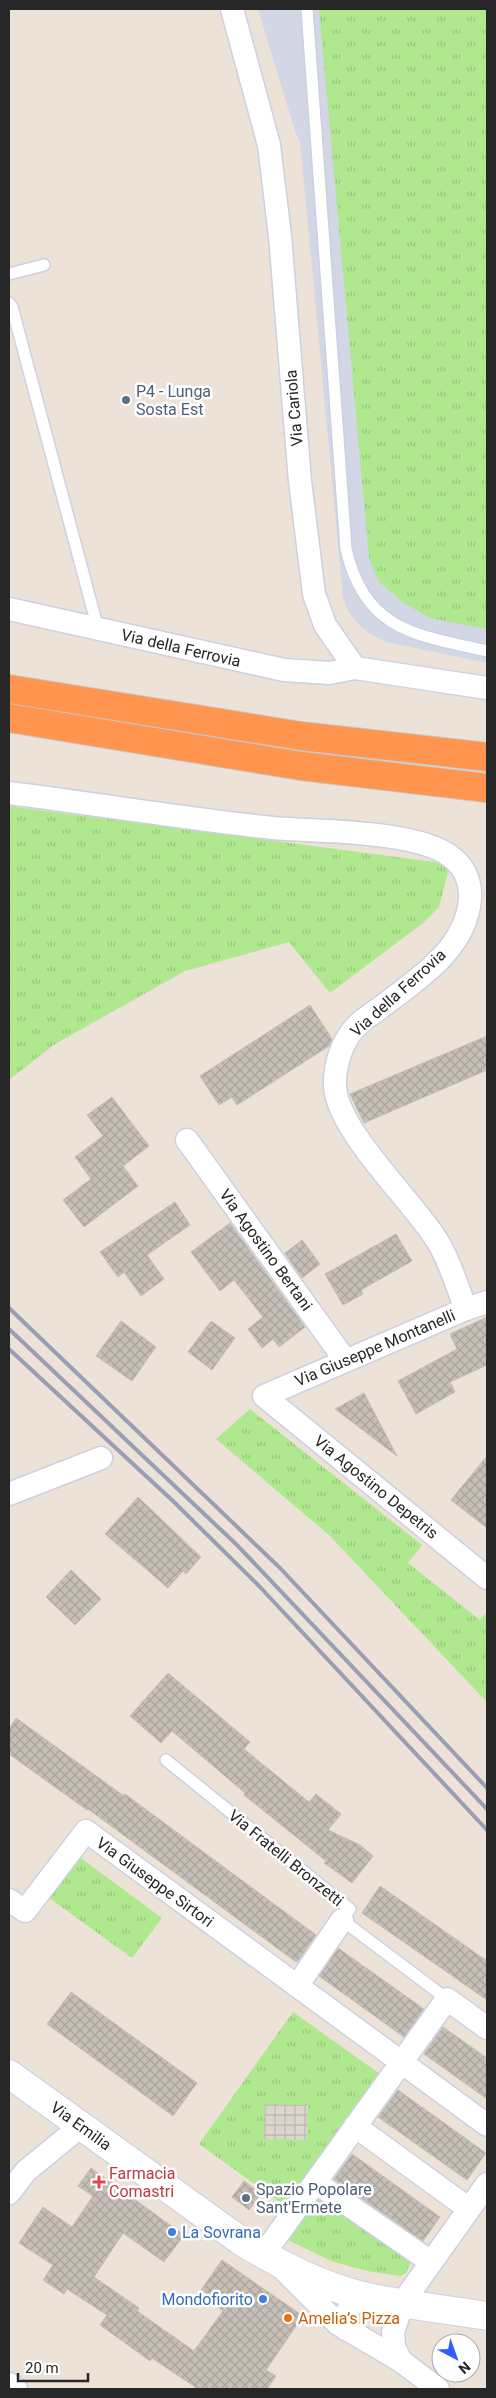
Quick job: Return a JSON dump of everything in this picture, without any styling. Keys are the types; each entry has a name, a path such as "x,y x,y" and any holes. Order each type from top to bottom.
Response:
{"highway":[{"path":"9,689 200,721 311,737 487,757"},
{"path":"9,718 301,766 487,788"}],"main road":[{"name":"Via Emilia","path":"9,2074 270,2259 308,2277 359,2294 487,2316"}],"street":[{"name":"Via Cariola","path":"232,9 269,145 280,236 301,491 314,594 325,625 355,668"},
{"name":"Via della Ferrovia","path":"9,609 284,670 328,673 355,668"},
{"path":"355,668 487,688"},
{"name":"Via della Ferrovia","path":"9,793 272,828 395,838 437,848 450,855 459,864 470,884 470,903 462,928 453,944 433,966 365,1019 349,1035 336,1068 335,1086 340,1106 352,1130 436,1238 466,1309"},
{"name":"Via Agostino Bertani","path":"187,1140 345,1360"},
{"name":"Via Giuseppe Montanelli","path":"264,1396 345,1360 487,1302"},
{"name":"Via Agostino Depetris","path":"264,1396 487,1578"},
{"path":"9,1494 101,1458"},
{"name":"Via Giuseppe Sirtori","path":"9,1900 25,1911 86,1831 487,2125"},
{"path":"297,1986 342,1920"},
{"path":"270,2259 315,2182 447,1999"},
{"name":"Via Fratelli Bronzetti","path":"447,1999 487,2028"},
{"path":"9,2193 26,2171 81,2126"},
{"path":"355,2126 469,2209"},
{"path":"315,2182 431,2262"},
{"path":"401,2361 394,2348 393,2332 403,2302 487,2184"},
{"name":"Via Emilia","path":"270,2259 345,2329 401,2361 438,2389"},
{"path":"345,2329 347,2312 359,2294"},
{"path":"9,2384 16,2389"}],"lane":[{"path":"307,9 346,549 350,566 364,594 394,624 424,636 487,651"},
{"path":"9,274 44,265"},
{"path":"9,303 12,307 98,629"},
{"name":"Via Fratelli Bronzetti","path":"166,1760 350,1909 342,1920 447,1999"}],"shaded area":[{"path":"258,9 487,9 487,663 387,642 372,635 360,626 348,611 343,597 300,140 296,134"},
{"path":"265,2104 308,2105 307,2140 264,2139"}],"green space":[{"path":"319,9 487,9 487,629 430,618 404,603 379,582 369,558"},
{"path":"9,806 450,864 439,907 423,923 330,993 289,942 185,971 55,1044 9,1080"},
{"path":"250,1409 422,1545 408,1563 480,1620 487,1612 487,1702 329,1535 216,1439"},
{"path":"78,1856 162,1918 132,1958 48,1897"},
{"path":"293,2012 380,2074 285,2206 199,2144"},
{"path":"316,2196 412,2259 406,2273 400,2276 367,2271 331,2261 286,2239"}],"building":[{"path":"310,1005 332,1039 329,1046 237,1105 232,1097 219,1105 200,1076"},
{"path":"487,1036 487,1070 364,1123 350,1094"},
{"path":"112,1097 149,1146 123,1166 138,1186 84,1227 63,1200 91,1179 75,1157 103,1136 87,1115"},
{"path":"175,1202 190,1225 147,1255 164,1279 141,1296 124,1272 118,1277 100,1252"},
{"path":"230,1223 305,1327 279,1347 273,1339 262,1348 248,1329 263,1317 234,1280 220,1291 191,1252"},
{"path":"396,1234 412,1261 361,1290 363,1294 343,1305 325,1274"},
{"path":"302,1240 320,1264 302,1278 285,1253"},
{"path":"487,1317 487,1365 450,1382 455,1392 416,1414 398,1381 457,1349 450,1334"},
{"path":"121,1321 156,1347 132,1381 96,1356"},
{"path":"211,1321 235,1338 212,1370 188,1352"},
{"path":"364,1393 397,1456 335,1409"},
{"path":"487,1456 487,1528 451,1500"},
{"path":"138,1497 201,1557 186,1574 183,1571 168,1588 105,1534"},
{"path":"71,1570 101,1599 75,1625 46,1597"},
{"path":"168,1673 250,1742 244,1749 309,1802 316,1794 341,1814 328,1830 360,1845 373,1856 352,1883 324,1863 326,1861 244,1795 245,1793 172,1731 161,1743 130,1716"},
{"path":"16,1718 124,1796 125,1794 316,1935 298,1961 296,1962 88,1809 9,1754 9,1729"},
{"path":"380,1886 487,1961 487,2000 362,1913"},
{"path":"338,1948 424,2009 404,2037 319,1976"},
{"path":"71,1992 197,2083 173,2116 47,2024"},
{"path":"443,2027 487,2058 487,2099 424,2054"},
{"path":"398,2090 486,2153 467,2180 378,2117"},
{"path":"352,2154 440,2217 423,2241 334,2179"},
{"path":"91,2168 184,2235 164,2262 123,2233 94,2277 139,2308 137,2311 194,2351 223,2311 214,2304 217,2300 201,2290 222,2260 303,2316 266,2370 276,2376 267,2389 198,2389 152,2358 150,2361 100,2325 107,2315 67,2289 64,2294 43,2280 53,2265 19,2243 43,2207 72,2227 93,2196 78,2186"},
{"path":"244,2181 261,2194 249,2210 232,2197"}],"railway":[{"path":"9,1308 280,1568 487,1788"},
{"path":"9,1329 238,1546 487,1809"},
{"path":"9,1349 173,1501 260,1587 487,1830"}],"place":[{"name":"P4 - Lunga Sosta Est","path":"126,400"},
{"name":"Farmacia Comastri","path":"99,2182"},
{"name":"Spazio Popolare Sant'Ermete","path":"246,2198"},
{"name":"La Sovrana","path":"172,2232"},
{"name":"Mondofiorito","path":"263,2299"},
{"name":"Amelia’s Pizza","path":"288,2318"}]}
